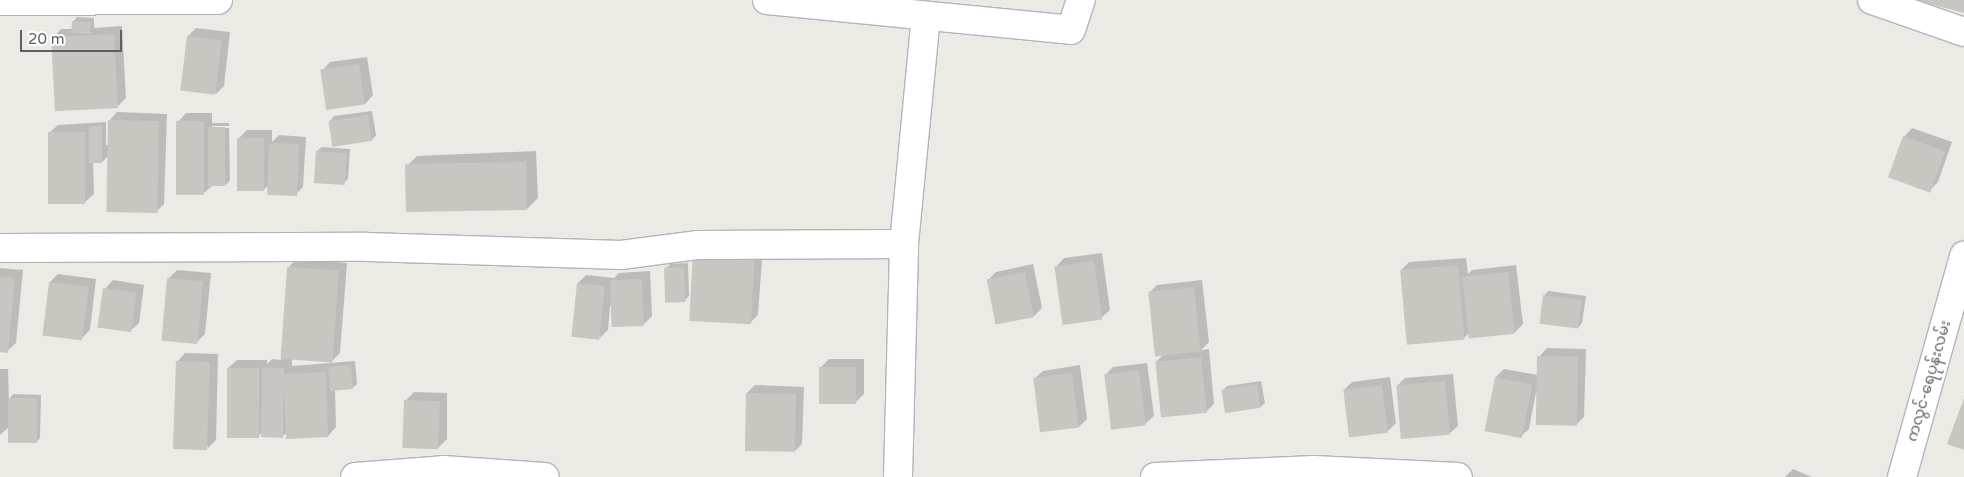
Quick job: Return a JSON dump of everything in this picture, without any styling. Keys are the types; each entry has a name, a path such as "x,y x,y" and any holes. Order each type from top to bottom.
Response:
{"street":[{"path":"0,1 218,0"},
{"path":"767,0 1071,30 1081,0"},
{"path":"1872,0 1964,32"},
{"path":"898,477 904,244 926,16"},
{"path":"0,248 367,247 621,255 698,245 904,244"},
{"name":"ကလွင်-ရေပုန်းလမ်း","path":"1902,477 1964,256"},
{"path":"355,477 443,470 545,477"},
{"path":"1155,477 1314,470 1458,477"}],"building":[{"path":"1964,0 1964,13 1919,1"},
{"path":"72,21 91,22 90,34 71,33"},
{"path":"114,34 118,108 55,111 51,37"},
{"path":"187,36 222,40 215,95 180,91"},
{"path":"359,64 365,105 326,110 320,69"},
{"path":"368,115 372,141 333,147 328,121"},
{"path":"108,120 159,121 157,213 106,212"},
{"path":"176,121 204,121 204,195 176,195"},
{"path":"89,126 102,126 102,163 89,163"},
{"path":"208,127 225,127 225,186 208,186"},
{"path":"48,132 85,132 85,204 48,204"},
{"path":"1903,136 1945,151 1930,193 1888,177"},
{"path":"237,138 264,138 264,191 237,191"},
{"path":"269,143 299,144 297,196 267,195"},
{"path":"316,151 347,153 345,185 314,183"},
{"path":"526,162 527,210 406,212 405,164"},
{"path":"693,250 755,253 751,324 689,321"},
{"path":"1094,261 1102,319 1063,325 1054,267"},
{"path":"1458,265 1465,340 1407,345 1400,270"},
{"path":"287,267 339,271 332,362 281,359"},
{"path":"684,267 685,302 665,303 664,268"},
{"path":"1025,272 1034,317 995,325 987,279"},
{"path":"1508,272 1514,334 1469,338 1462,277"},
{"path":"0,277 15,278 8,353 0,352"},
{"path":"167,278 203,281 197,344 162,341"},
{"path":"642,279 644,326 612,327 610,280"},
{"path":"49,282 89,287 82,340 42,336"},
{"path":"577,283 605,286 599,340 571,337"},
{"path":"1194,287 1201,352 1155,356 1148,292"},
{"path":"103,288 137,293 131,332 97,328"},
{"path":"1543,295 1582,300 1578,329 1539,324"},
{"path":"1537,356 1578,357 1577,426 1536,425"},
{"path":"1201,357 1207,413 1161,418 1155,362"},
{"path":"176,361 210,362 207,450 173,449"},
{"path":"351,365 353,389 330,391 328,367"},
{"path":"262,367 284,368 284,374 326,372 328,437 286,439 284,387 283,438 261,437"},
{"path":"819,367 856,367 856,404 819,404"},
{"path":"227,368 259,368 259,438 227,438"},
{"path":"1139,370 1146,426 1111,430 1104,374"},
{"path":"1072,373 1079,428 1040,432 1033,378"},
{"path":"1495,377 1532,384 1522,438 1485,431"},
{"path":"1445,381 1450,435 1401,439 1396,385"},
{"path":"1257,384 1261,408 1225,413 1221,390"},
{"path":"1382,385 1388,433 1349,437 1343,390"},
{"path":"746,393 796,394 795,452 745,451"},
{"path":"8,398 37,398 37,443 8,443"},
{"path":"1964,398 1964,450 1947,444"},
{"path":"404,400 440,401 438,449 402,448"}]}
